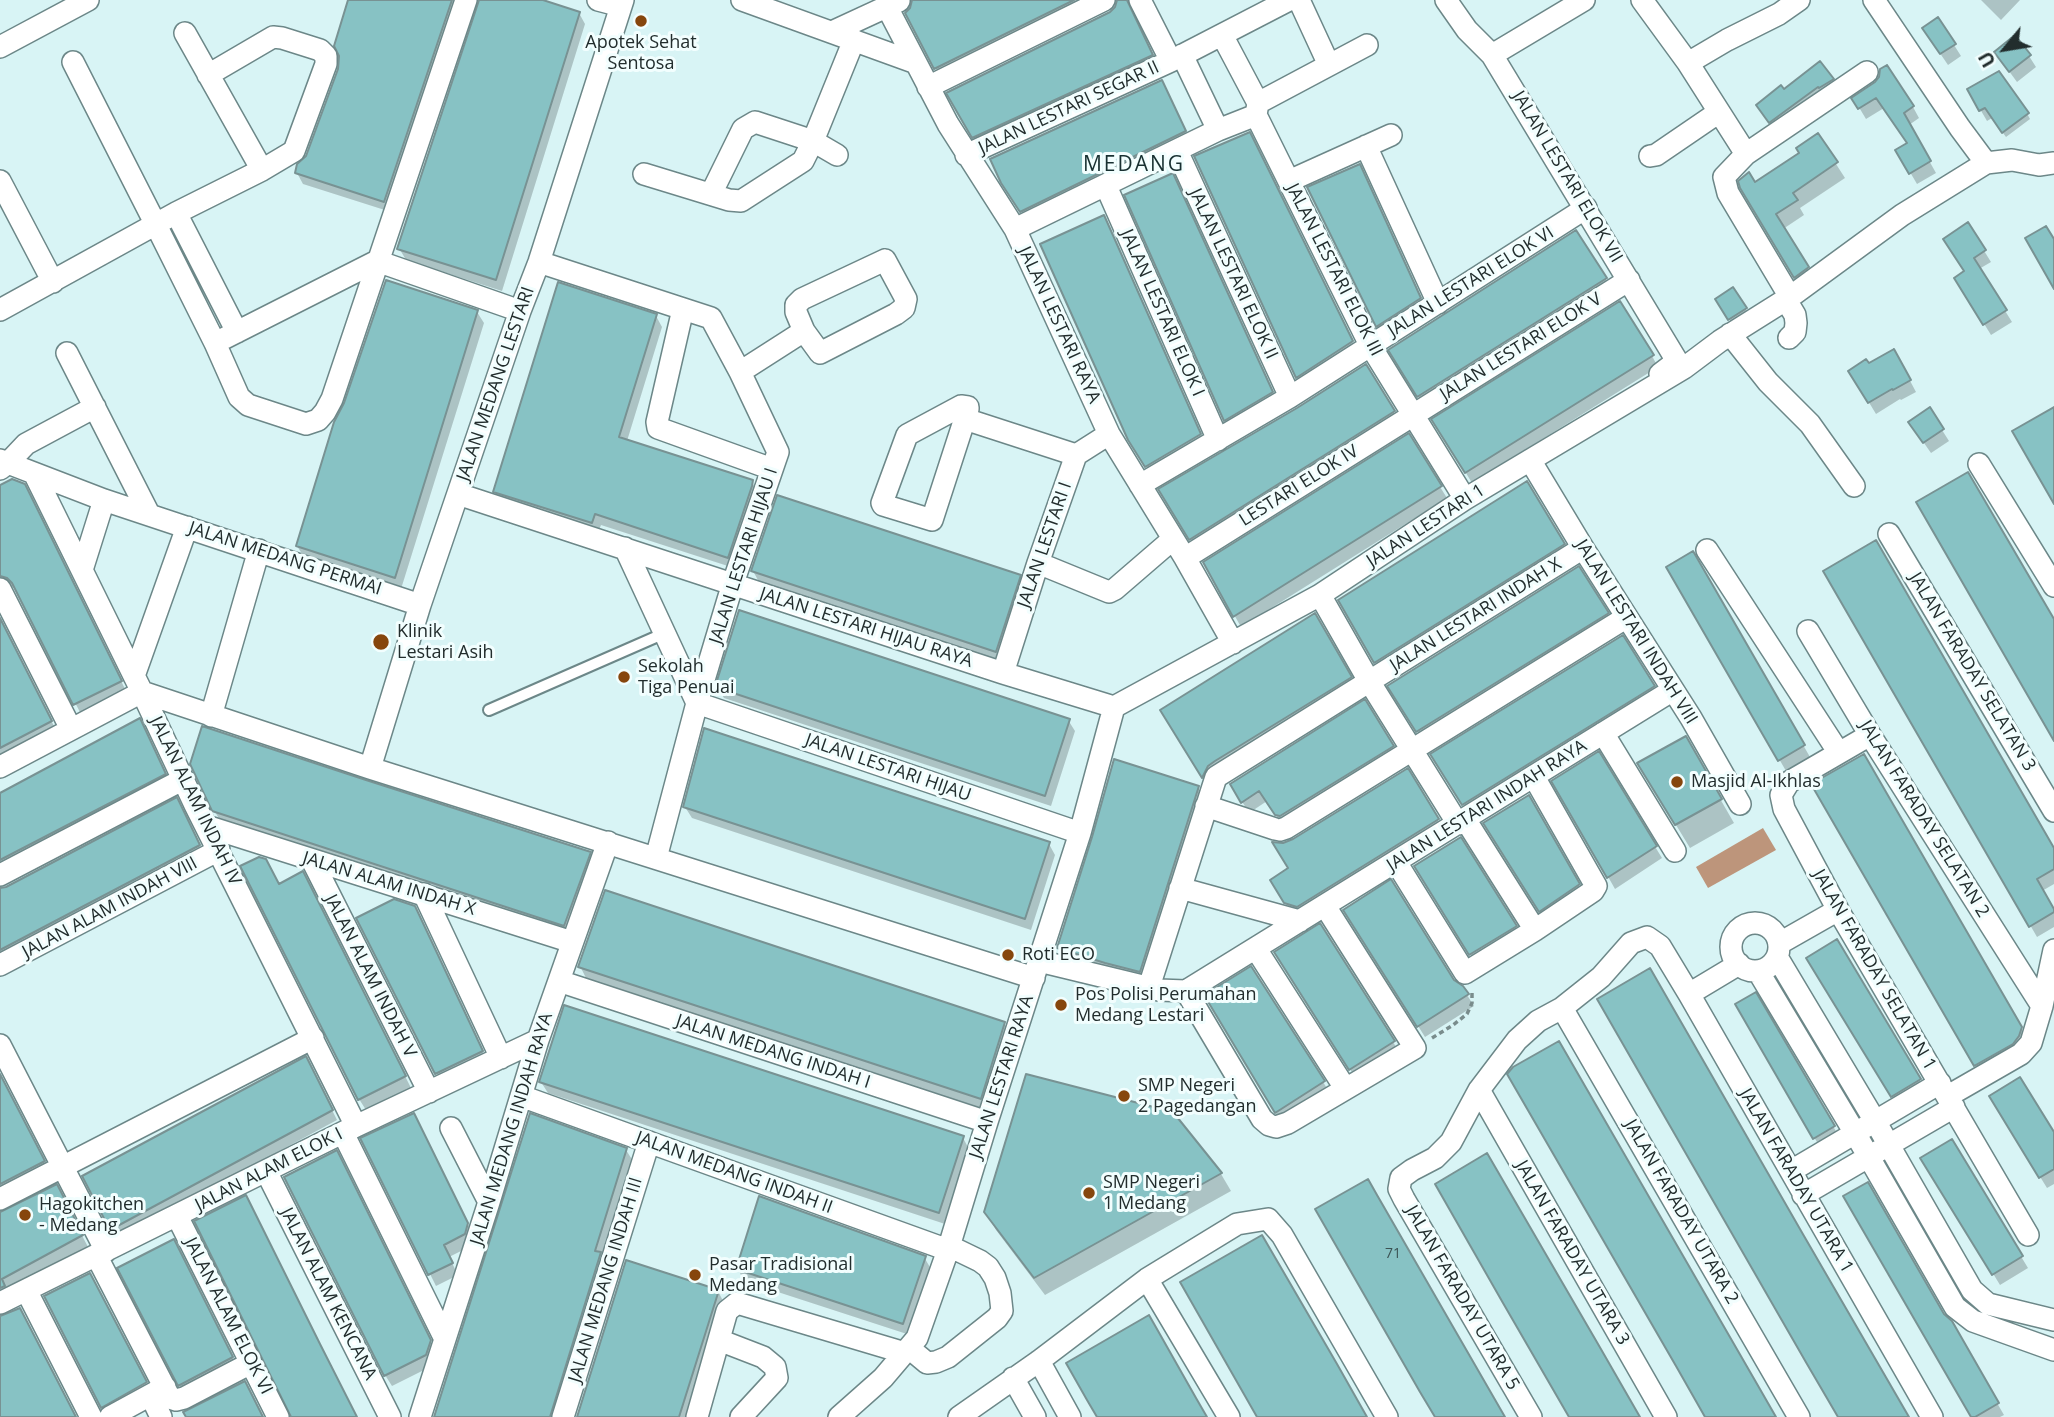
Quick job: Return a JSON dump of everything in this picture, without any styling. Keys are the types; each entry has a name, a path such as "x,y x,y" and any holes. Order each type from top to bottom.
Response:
{"street":[{"path":"0,47 88,0"},
{"path":"72,62 215,343 239,397 248,405 306,424 318,420 332,399 466,0"},
{"path":"598,0 622,3"},
{"path":"742,0 916,63"},
{"path":"928,87 1104,0"},
{"path":"1140,0 1219,130"},
{"name":"JALAN LESTARI SEGAR II","path":"967,155 1176,58 1289,0"},
{"path":"1299,0 1329,65"},
{"name":"JALAN LESTARI ELOK VII","path":"1446,0 1467,30 1492,55 1677,362 1599,413 1591,420 1589,427"},
{"path":"1492,55 1584,0"},
{"path":"1642,0 1688,63 1746,155"},
{"path":"1688,63 1800,0"},
{"path":"1874,0 1986,163 2012,160 2039,165 2054,163"},
{"name":"JALAN MEDANG LESTARI","path":"370,768 421,605 539,262 622,3"},
{"path":"832,32 894,3"},
{"name":"JALAN LESTARI RAYA","path":"894,3 916,63 928,87 967,155 1015,229 1109,435 1233,642"},
{"path":"185,33 262,170"},
{"name":"JALAN LESTARI ELOK III","path":"1222,35 1289,181 1370,345 1465,499"},
{"path":"0,310 176,212 262,170 294,151 326,64 326,57 320,50 273,37 208,75"},
{"path":"643,174 729,200 741,201 803,161 854,40"},
{"path":"1015,229 1219,130 1367,45"},
{"path":"1789,338 1795,332 1795,315 1728,193 1724,177 1746,155 1867,72"},
{"path":"1650,156 1656,155 1719,112"},
{"path":"712,194 743,129 755,122 813,141 837,155"},
{"path":"1289,181 1391,135"},
{"path":"1367,146 1437,303"},
{"name":"JALAN LESTARI ELOK II","path":"1177,151 1290,397"},
{"name":"JALAN LESTARI 1","path":"1114,707 1320,595 1465,499 1684,368 1730,334 1788,298 1902,215 1986,163"},
{"path":"0,182 53,282"},
{"name":"JALAN LESTARI ELOK I","path":"1106,186 1218,440"},
{"name":"JALAN LESTARI ELOK VI","path":"1140,485 1290,397 1586,208"},
{"path":"176,212 237,332"},
{"path":"215,343 377,261 520,311"},
{"path":"886,261 906,299 904,308 822,353 817,351 804,331 796,312 796,305 802,299 886,261"},
{"name":"JALAN LESTARI HIJAU I","path":"539,262 713,320 778,452 733,583 697,702 656,858"},
{"name":"JALAN LESTARI ELOK V","path":"1413,414 1629,280"},
{"path":"682,309 657,422 658,428 772,469"},
{"path":"740,372 804,331"},
{"path":"1730,334 1768,382 1810,424 1854,486"},
{"path":"67,354 149,514"},
{"path":"961,406 968,407 965,419 932,520 883,505 907,435 961,406"},
{"name":"JALAN MEDANG PERMAI","path":"3,464 26,444 95,407"},
{"name":"LESTARI ELOK IV","path":"1185,558 1413,414"},
{"path":"965,419 1076,455 1109,435"},
{"name":"JALAN LESTARI I","path":"1003,673 1076,455"},
{"name":"JALAN LESTARI INDAH VIII","path":"1530,460 1673,690 1740,804"},
{"name":"JALAN MEDANG PERMAI","path":"3,464 421,605"},
{"path":"1979,464 2054,586"},
{"name":"JALAN ALAM INDAH IV","path":"35,475 183,780 313,1038 350,1130 445,1339"},
{"name":"JALAN LESTARI HIJAU RAYA","path":"458,494 1114,707"},
{"path":"82,570 104,500"},
{"path":"0,766 71,729 138,684 187,527"},
{"name":"JALAN FARADAY SELATAN 3","path":"1889,534 2054,811"},
{"path":"1038,564 1108,592 1173,539"},
{"path":"625,548 697,702"},
{"name":"JALAN LESTARI INDAH X","path":"1149,987 1216,777 1583,548"},
{"path":"211,716 259,550"},
{"path":"1707,550 1839,753"},
{"path":"0,589 71,729"},
{"path":"1320,595 1413,751 1535,930"},
{"path":"1206,806 1280,830 1413,751 1627,617"},
{"name":"JALAN FARADAY SELATAN 2","path":"1808,631 1870,735 2042,1006"},
{"path":"138,684 211,716 656,858 1036,969 1186,991 1262,1119 1276,1127 1289,1123 1415,1048 1325,906"},
{"name":"JALAN LESTARI INDAH RAYA","path":"1186,991 1673,690"},
{"name":"JALAN LESTARI HIJAU","path":"697,702 1080,834"},
{"name":"JALAN LESTARI RAYA","path":"839,1417 883,1378 917,1338 1080,834 1114,707"},
{"path":"1603,733 1675,851"},
{"name":"JALAN FARADAY SELATAN 1","path":"1870,735 1789,782 1781,795 1784,809 1838,911 2028,1236"},
{"path":"1396,862 1465,973 1535,930 1594,891 1597,886 1534,776"},
{"path":"0,875 183,780"},
{"name":"JALAN ALAM INDAH X","path":"206,826 572,942"},
{"name":"JALAN MEDANG INDAH RAYA","path":"420,1417 538,1040 608,842"},
{"name":"JALAN ALAM INDAH VIII","path":"0,965 219,850"},
{"name":"JALAN ALAM INDAH V","path":"312,860 429,1092"},
{"path":"1180,888 1300,921"},
{"path":"424,894 501,1058"},
{"path":"1689,994 1748,968 1769,967 1778,950 1838,911"},
{"path":"2054,1320 1988,1304 1972,1290 1778,950 1772,929 1759,922 1744,925 1734,936 1731,951 1748,968 1855,1133 1955,1307 1973,1321 2054,1350"},
{"name":"JALAN FARADAY UTARA 1","path":"1562,1008 1601,977 1631,943 1647,937 1660,946 1932,1417"},
{"path":"1256,948 1345,1088"},
{"path":"1791,1171 1875,1121 1947,1095 2021,1054 2031,1043 2054,950"},
{"name":"JALAN MEDANG INDAH I","path":"559,981 987,1122"},
{"path":"1479,1090 1517,1040 1538,1021 1562,1008"},
{"name":"JALAN FARADAY UTARA 2","path":"1562,1008 1799,1417"},
{"path":"0,1199 313,1038"},
{"name":"JALAN ALAM ELOK I","path":"0,1303 538,1040"},
{"path":"0,1045 63,1167 101,1253 162,1394 161,1417"},
{"name":"JALAN FARADAY UTARA 5","path":"1479,1090 1451,1142 1435,1158 1401,1178 1399,1189 1531,1417"},
{"name":"JALAN FARADAY UTARA 3","path":"1479,1090 1665,1417"},
{"path":"1803,1195 1888,1146 1947,1095"},
{"name":"JALAN MEDANG INDAH II","path":"521,1096 948,1248 988,1267 1000,1293 1002,1311 997,1318 948,1357 932,1364 907,1350"},
{"path":"451,1128 489,1202"},
{"name":"JALAN MEDANG INDAH III","path":"563,1417 649,1142"},
{"name":"JALAN ALAM KENCANA","path":"266,1171 390,1417"},
{"name":"JALAN ALAM ELOK VI","path":"177,1216 278,1417"},
{"path":"959,1417 1039,1361 1146,1279 1237,1224 1268,1219 1283,1235 1387,1417"},
{"path":"1146,1279 1229,1417"},
{"path":"26,1290 92,1417"},
{"path":"697,1417 727,1311 737,1303 907,1350"},
{"path":"719,1340 763,1357 775,1367 777,1378 741,1417"},
{"path":"1039,1361 1070,1417"},
{"path":"110,1417 162,1394 176,1399 184,1398 251,1363"},
{"path":"1013,1378 1035,1417"}],"lane":[{"path":"489,710 665,633"}],"path":[{"path":"1415,1048 1453,1026 1467,1013 1472,1003 1472,993 1465,973"}],"shaded area":[{"path":"1763,828 1776,850 1708,888 1696,867"}],"building":[{"path":"348,0 452,0 384,202 295,173 297,164 306,156 338,69 339,56 334,46"},
{"path":"479,0 543,0 580,12 496,280 397,249"},
{"path":"912,0 1074,0 934,69 905,13"},
{"path":"1117,0 1127,0 1153,55 972,138 946,93 1110,12"},
{"path":"1938,17 1956,44 1940,54 1922,28"},
{"path":"2015,35 2031,55 2009,72 1994,52"},
{"path":"1820,61 1834,79 1818,87 1769,123 1756,105 1781,85 1784,89"},
{"path":"1887,65 1914,106 1904,113 1931,161 1909,174 1895,150 1907,143 1876,98 1858,109 1851,98 1875,82 1880,69"},
{"path":"1999,71 2029,113 2002,133 1985,108 1979,111 1967,89"},
{"path":"1162,80 1186,131 1020,212 1001,183 990,159"},
{"path":"1250,132 1353,341 1296,378 1194,156"},
{"path":"1818,133 1838,162 1793,193 1798,200 1776,214 1809,267 1794,278 1738,181 1749,172 1755,182 1799,153 1796,148"},
{"path":"1360,164 1421,298 1376,327 1307,187"},
{"path":"1173,173 1273,392 1224,421 1124,195"},
{"path":"1104,215 1201,434 1145,467 1128,440 1040,244"},
{"path":"1968,222 1986,250 1974,258 2007,310 1983,325 1954,278 1964,271 1943,239"},
{"path":"2046,226 2054,239 2054,289 2025,238"},
{"path":"1576,230 1607,278 1417,397 1388,350"},
{"path":"386,280 478,310 395,578 296,546 334,422 344,403"},
{"path":"558,282 657,314 619,437 753,480 728,558 595,514 592,523 493,492"},
{"path":"1733,287 1747,308 1728,320 1715,299"},
{"path":"1620,301 1654,355 1465,473 1431,419"},
{"path":"1894,349 1911,380 1868,403 1848,371 1866,359 1869,363"},
{"path":"1366,364 1395,411 1189,540 1158,489 1297,408"},
{"path":"1930,407 1944,429 1923,443 1908,422"},
{"path":"2054,407 2054,504 2012,431"},
{"path":"1409,433 1442,486 1233,617 1203,562"},
{"path":"1968,472 2054,619 2054,741 1916,502"},
{"path":"12,479 25,484 122,681 73,705 12,583 0,576 0,485"},
{"path":"1527,481 1565,544 1374,663 1338,600"},
{"path":"777,495 1021,575 996,652 751,571"},
{"path":"1876,540 2054,848 2054,869 2037,879 2054,912 2029,927 1823,571"},
{"path":"1693,551 1805,745 1778,761 1666,567"},
{"path":"1579,566 1609,613 1416,732 1387,686"},
{"path":"739,610 1070,719 1045,796 715,687"},
{"path":"1315,613 1352,677 1215,761 1208,766 1202,778 1160,710"},
{"path":"0,618 52,721 0,748"},
{"path":"1623,635 1655,686 1462,805 1430,754"},
{"path":"1365,699 1394,746 1280,816 1275,815 1259,791 1241,803 1230,784"},
{"path":"140,718 166,774 0,860 0,793"},
{"path":"202,726 591,852 564,926 212,811 190,764"},
{"path":"704,728 1050,842 1025,919 683,807"},
{"name":"Masjid Al-Ikhlas","path":"1686,736 1722,799 1675,825 1637,763"},
{"path":"1599,751 1657,846 1607,878 1551,781"},
{"path":"1864,754 2022,1027 2013,1044 1974,1066 1811,784"},
{"path":"1114,759 1199,786 1140,972 1057,948"},
{"path":"1408,768 1439,819 1297,907 1284,903 1270,880 1288,868 1272,842 1283,843 1293,839"},
{"path":"1529,795 1580,884 1539,912 1483,823"},
{"path":"177,797 200,845 0,950 0,888"},
{"path":"1461,837 1517,926 1469,955 1414,866"},
{"path":"259,857 266,859 279,884 303,871 406,1076 358,1100 240,866"},
{"path":"1391,879 1454,980 1469,994 1417,1027 1343,910"},
{"path":"605,890 1005,1022 981,1099 578,967"},
{"path":"394,899 415,906 483,1051 435,1074 356,918"},
{"path":"1320,923 1395,1041 1349,1070 1274,952"},
{"path":"1837,939 1921,1079 1891,1097 1806,958"},
{"path":"1251,966 1325,1081 1275,1113 1204,995"},
{"path":"1650,968 1909,1417 1838,1417 1807,1364 1597,999"},
{"path":"1756,992 1835,1126 1813,1139 1735,1004"},
{"path":"564,1005 964,1136 939,1213 539,1082"},
{"path":"1559,1041 1776,1417 1705,1417 1507,1074 1513,1067"},
{"path":"306,1056 333,1110 110,1230 82,1176"},
{"path":"0,1074 45,1161 0,1184"},
{"name":"SMP Negeri 1 Medang","path":"1026,1074 1173,1112 1222,1173 1034,1278 984,1212"},
{"path":"2020,1077 2054,1132 2054,1169 2039,1178 1989,1096"},
{"path":"414,1113 468,1223 465,1234 444,1245 453,1263 428,1275 360,1138"},
{"path":"530,1113 627,1148 595,1251 601,1252 550,1417 434,1417"},
{"path":"1952,1139 2023,1256 1992,1275 1920,1158"},
{"path":"337,1150 431,1340 426,1355 384,1376 284,1177"},
{"path":"1487,1153 1640,1417 1569,1417 1435,1184"},
{"path":"1368,1179 1505,1417 1435,1417 1420,1392 1315,1209"},
{"path":"1868,1182 1999,1403 1975,1417 1971,1417 1843,1196"},
{"path":"57,1184 83,1235 2,1279 5,1286 0,1288 0,1212"},
{"path":"246,1195 357,1417 291,1417 194,1221"},
{"path":"759,1196 926,1256 903,1324 736,1269"},
{"path":"1262,1235 1367,1417 1257,1417 1180,1282"},
{"path":"174,1239 233,1357 178,1386 117,1268"},
{"path":"626,1260 719,1290 679,1417 577,1417"},
{"path":"90,1273 147,1382 101,1408 44,1296"},
{"path":"20,1308 76,1417 0,1417 0,1316"},
{"path":"1149,1315 1207,1417 1097,1417 1087,1400 1066,1363"},
{"path":"245,1381 263,1417 186,1417 183,1412"}],"place":[{"name":"Apotek Sehat Sentosa","path":"641,21"},
{"name":"Klinik Lestari Asih","path":"381,642"},
{"name":"Sekolah Tiga Penuai","path":"624,677"},
{"name":"Masjid Al-Ikhlas","path":"1677,782"},
{"name":"Roti ECO","path":"1008,955"},
{"name":"Pos Polisi Perumahan Medang Lestari","path":"1061,1005"},
{"name":"SMP Negeri 2 Pagedangan","path":"1124,1096"},
{"name":"SMP Negeri 1 Medang","path":"1089,1193"},
{"name":"Hagokitchen - Medang","path":"25,1215"},
{"name":"Pasar Tradisional Medang","path":"695,1275"}],"district":[{"name":"MEDANG","path":"1134,165"}]}
